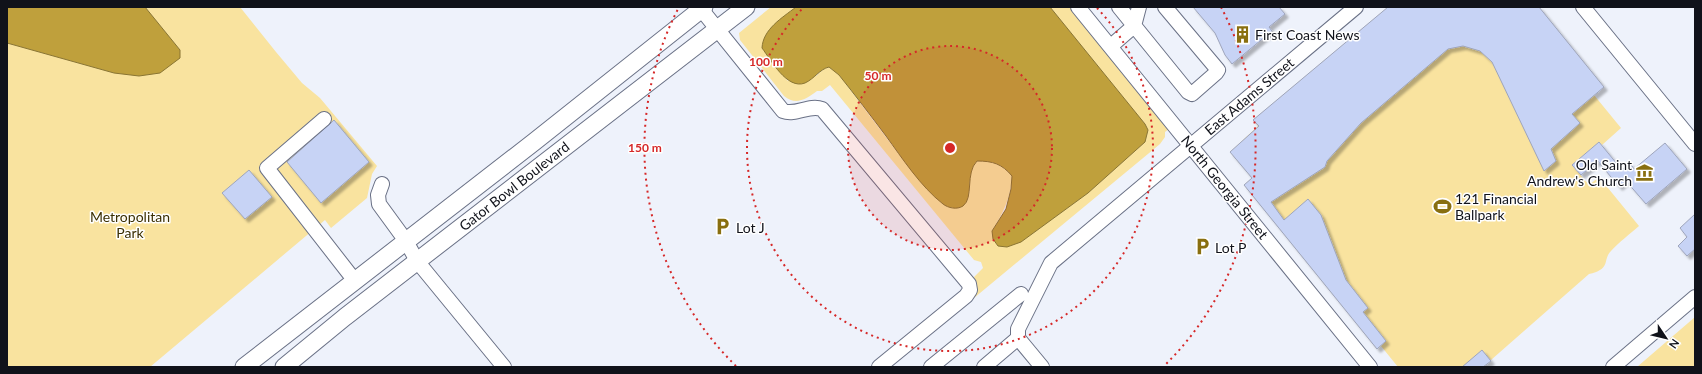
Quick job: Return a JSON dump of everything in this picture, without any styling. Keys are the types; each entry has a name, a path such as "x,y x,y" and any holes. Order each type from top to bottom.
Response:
{"main road":[{"name":"Gator Bowl Boulevard","path":"284,367 417,261 746,7"},
{"name":"Gator Bowl Boulevard","path":"244,367 703,8"}],"street":[{"name":"North Georgia Street","path":"1078,7 1192,145 1370,367"},
{"path":"1119,7 1188,92 1192,94 1218,70 1165,7"},
{"path":"1111,46 1134,26 1139,7"},
{"name":"East Adams Street","path":"1018,338 1018,329 1021,321 1051,263 1356,7"},
{"path":"1583,7 1695,144"},
{"path":"703,8 718,30 783,111 793,113 817,107 822,108 969,284 970,290 966,296 880,367"},
{"path":"324,119 267,168 355,281"},
{"path":"382,184 378,195 379,204 406,241 417,261 504,367"},
{"path":"931,367 1021,294"},
{"path":"1613,367 1695,297"},
{"path":"984,367 1018,338 1042,367"}],"green space":[{"name":"Metropolitan Park","path":"145,7 240,7 302,83 320,98 377,166 372,174 367,198 331,228 325,220 150,367 7,367 7,43 114,73 180,50"},
{"path":"771,7 797,7 762,48 788,81 816,76 825,68 829,67 839,75 907,165 943,204 952,208 959,208 965,202 969,193 972,169 977,161 988,162 1000,166 1012,176 1008,198 992,231 1021,242 1088,193 1145,142 1148,130 1145,124 1050,7 1070,7 1169,129 1165,132 1165,137 1160,144 974,298 977,285 974,277 983,268 981,262 974,260 830,85 822,91 817,91 805,99 793,101 788,99 784,96 740,40 739,33"},
{"name":"121 Financial Ballpark","path":"1388,7 1539,7 1604,87 1594,95 1621,128 1602,145 1599,142 1572,165 1589,185 1599,177 1639,226 1608,254 1604,267 1601,270 1589,274 1483,367 1398,367 1381,346 1377,349 1244,185 1252,178 1230,152 1258,126 1253,120"},
{"path":"1695,317 1695,367 1637,367"}],"shaded area":[{"path":"7,7 145,7 180,50 180,58 160,73 139,76 114,73 7,43"},
{"path":"796,7 1050,7 1145,124 1148,130 1145,142 1088,193 1021,242 1007,247 998,246 993,239 992,231 1006,209 1011,189 1012,176 997,164 977,161 971,172 968,197 963,206 955,208 947,207 943,204 912,172 839,75 829,67 805,83 798,84 792,82 780,73 762,48 763,41 774,24"}],"building":[{"name":"First Coast News","path":"1193,7 1279,7 1285,14 1269,27 1272,31 1232,64 1225,55 1215,33"},
{"path":"1388,7 1539,7 1604,87 1572,114 1580,123 1551,149 1556,161 1544,171 1492,62 1480,51 1463,46 1448,49 1361,123 1327,161 1325,167 1271,202 1284,220 1308,199 1321,215 1346,280 1368,308 1363,312 1386,341 1377,349 1244,185 1252,178 1230,152 1259,126 1253,120"},
{"path":"334,120 369,162 321,203 287,162"},
{"name":"Old Saint Andrew's Church","path":"1599,142 1622,170 1630,163 1634,169 1665,143 1687,169 1646,204 1626,181 1619,187 1598,161 1581,175 1572,165"},
{"path":"249,170 272,197 245,219 222,193"},
{"path":"1695,214 1695,249 1687,256 1678,246 1687,237 1680,228"},
{"path":"1482,350 1491,361 1483,367 1462,367"}],"place":[{"name":"First Coast News","path":"1242,34"},
{"name":"Old Saint Andrew's Church","path":"1645,172"},
{"name":"121 Financial Ballpark","path":"1442,206"},
{"name":"Lot J","path":"723,227"},
{"name":"Lot P","path":"1202,247"}]}
